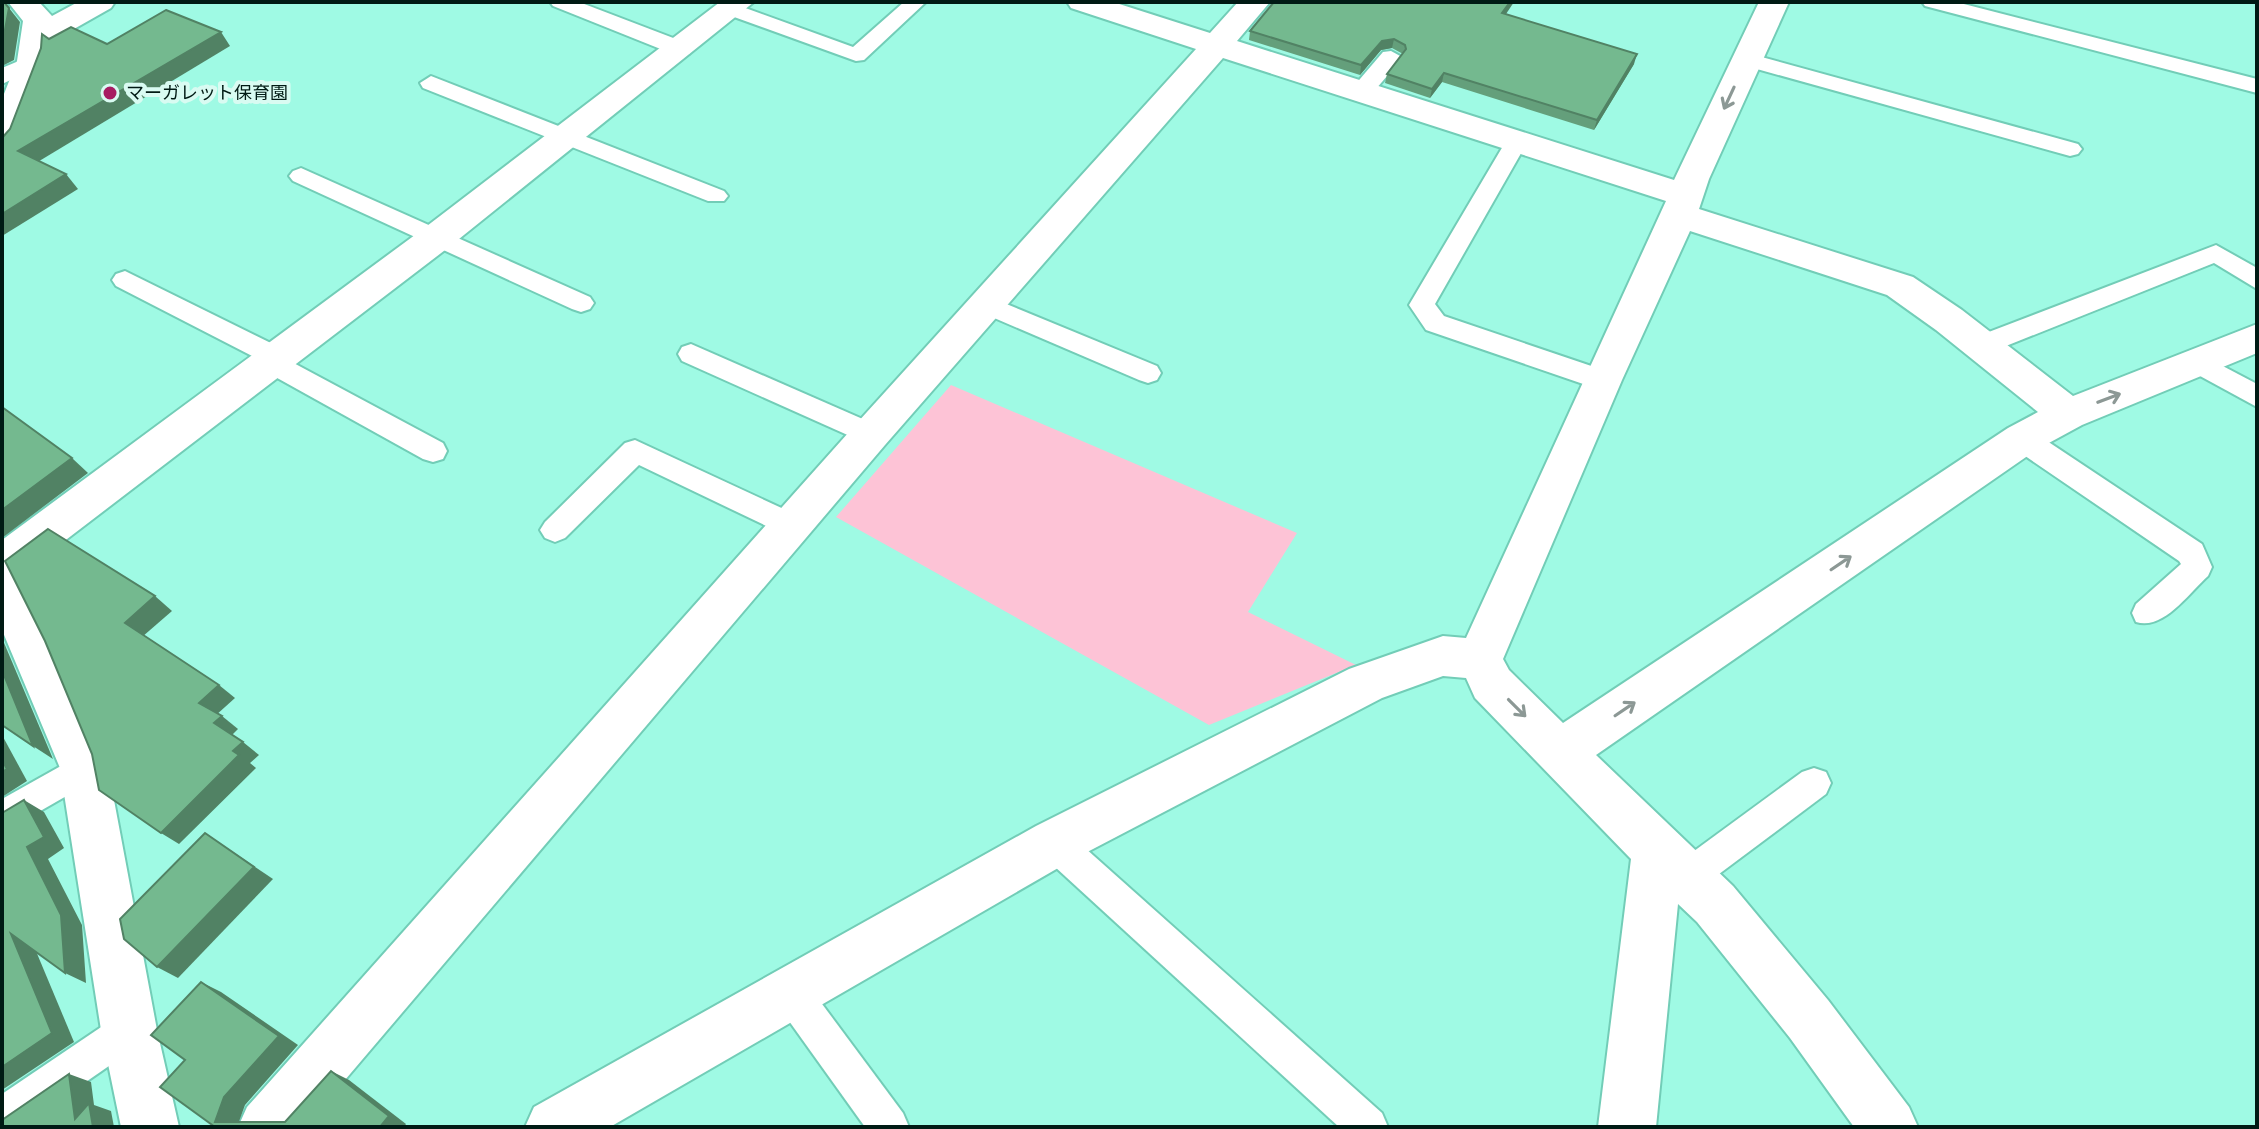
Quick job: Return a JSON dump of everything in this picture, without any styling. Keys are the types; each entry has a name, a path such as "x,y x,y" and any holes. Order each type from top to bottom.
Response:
{"street":[{"path":"2,142 35,49 39,20 23,2"},
{"path":"35,49 100,2"},
{"path":"1082,2 1517,141 1900,286 1982,345 2068,414"},
{"path":"267,1127 791,525 1255,2"},
{"path":"1774,2 1602,380 1480,659 1492,684 1715,904 1809,1019 1889,1127"},
{"path":"2,564 436,238 734,6"},
{"path":"1561,752 2022,439 2068,414 2257,338"},
{"path":"2,584 38,656 84,768 129,1030 150,1127"},
{"path":"554,1127 1054,843 1366,683 1443,656 1480,659"},
{"path":"1627,1127 1673,864"}],"lane":[{"path":"560,2 681,49"},
{"path":"734,6 856,55 916,2"},
{"path":"1932,2 2257,86"},
{"path":"2,77 35,49"},
{"path":"1362,91 1391,57"},
{"path":"1747,59 2070,150"},
{"path":"431,83 716,196"},
{"path":"1517,141 1422,305 1435,323 1602,380"},
{"path":"301,176 581,303"},
{"path":"1982,345 2216,253 2257,280"},
{"path":"125,280 273,359 433,451"},
{"path":"987,305 1148,373"},
{"path":"691,354 871,434"},
{"path":"2198,363 2257,397"},
{"path":"2022,439 2191,553 2197,567 2147,613"},
{"path":"555,530 635,451 791,525"},
{"path":"2,817 84,768"},
{"path":"1673,864 1814,783"},
{"path":"1054,843 1368,1127"},
{"path":"792,994 889,1127"},
{"path":"2,1117 129,1030"}],"shaded area":[{"path":"951,385 1297,533 1248,612 1356,665 1209,725 836,517"}],"building":[{"path":"2,2 9,8 2,46"},
{"path":"1274,2 1510,2 1502,13 1637,54 1597,120 1444,73 1432,89 1387,74 1406,49 1405,45 1394,39 1382,41 1361,65 1250,31"},
{"path":"166,10 221,32 18,151 66,174 2,214 2,138 10,129 41,48 42,34 49,39 71,27 107,44"},
{"path":"2,407 72,458 2,510"},
{"path":"48,529 155,596 125,623 219,685 199,703 222,716 214,723 243,742 233,751 239,755 161,833 99,790 92,754 45,641 5,561"},
{"path":"2,670 33,746 2,725"},
{"path":"24,800 44,837 27,847 61,915 65,973 11,934 52,1033 2,1067 2,813"},
{"path":"205,833 254,867 157,967 124,939 120,919"},
{"path":"201,982 279,1036 224,1097 215,1122 285,1122 331,1071 389,1116 380,1127 215,1127 160,1087 185,1060 151,1035"},
{"path":"69,1074 75,1119 89,1103 93,1127 2,1127 2,1120"}],"place":[{"name":"マーガレット保育園","path":"110,93"}]}
